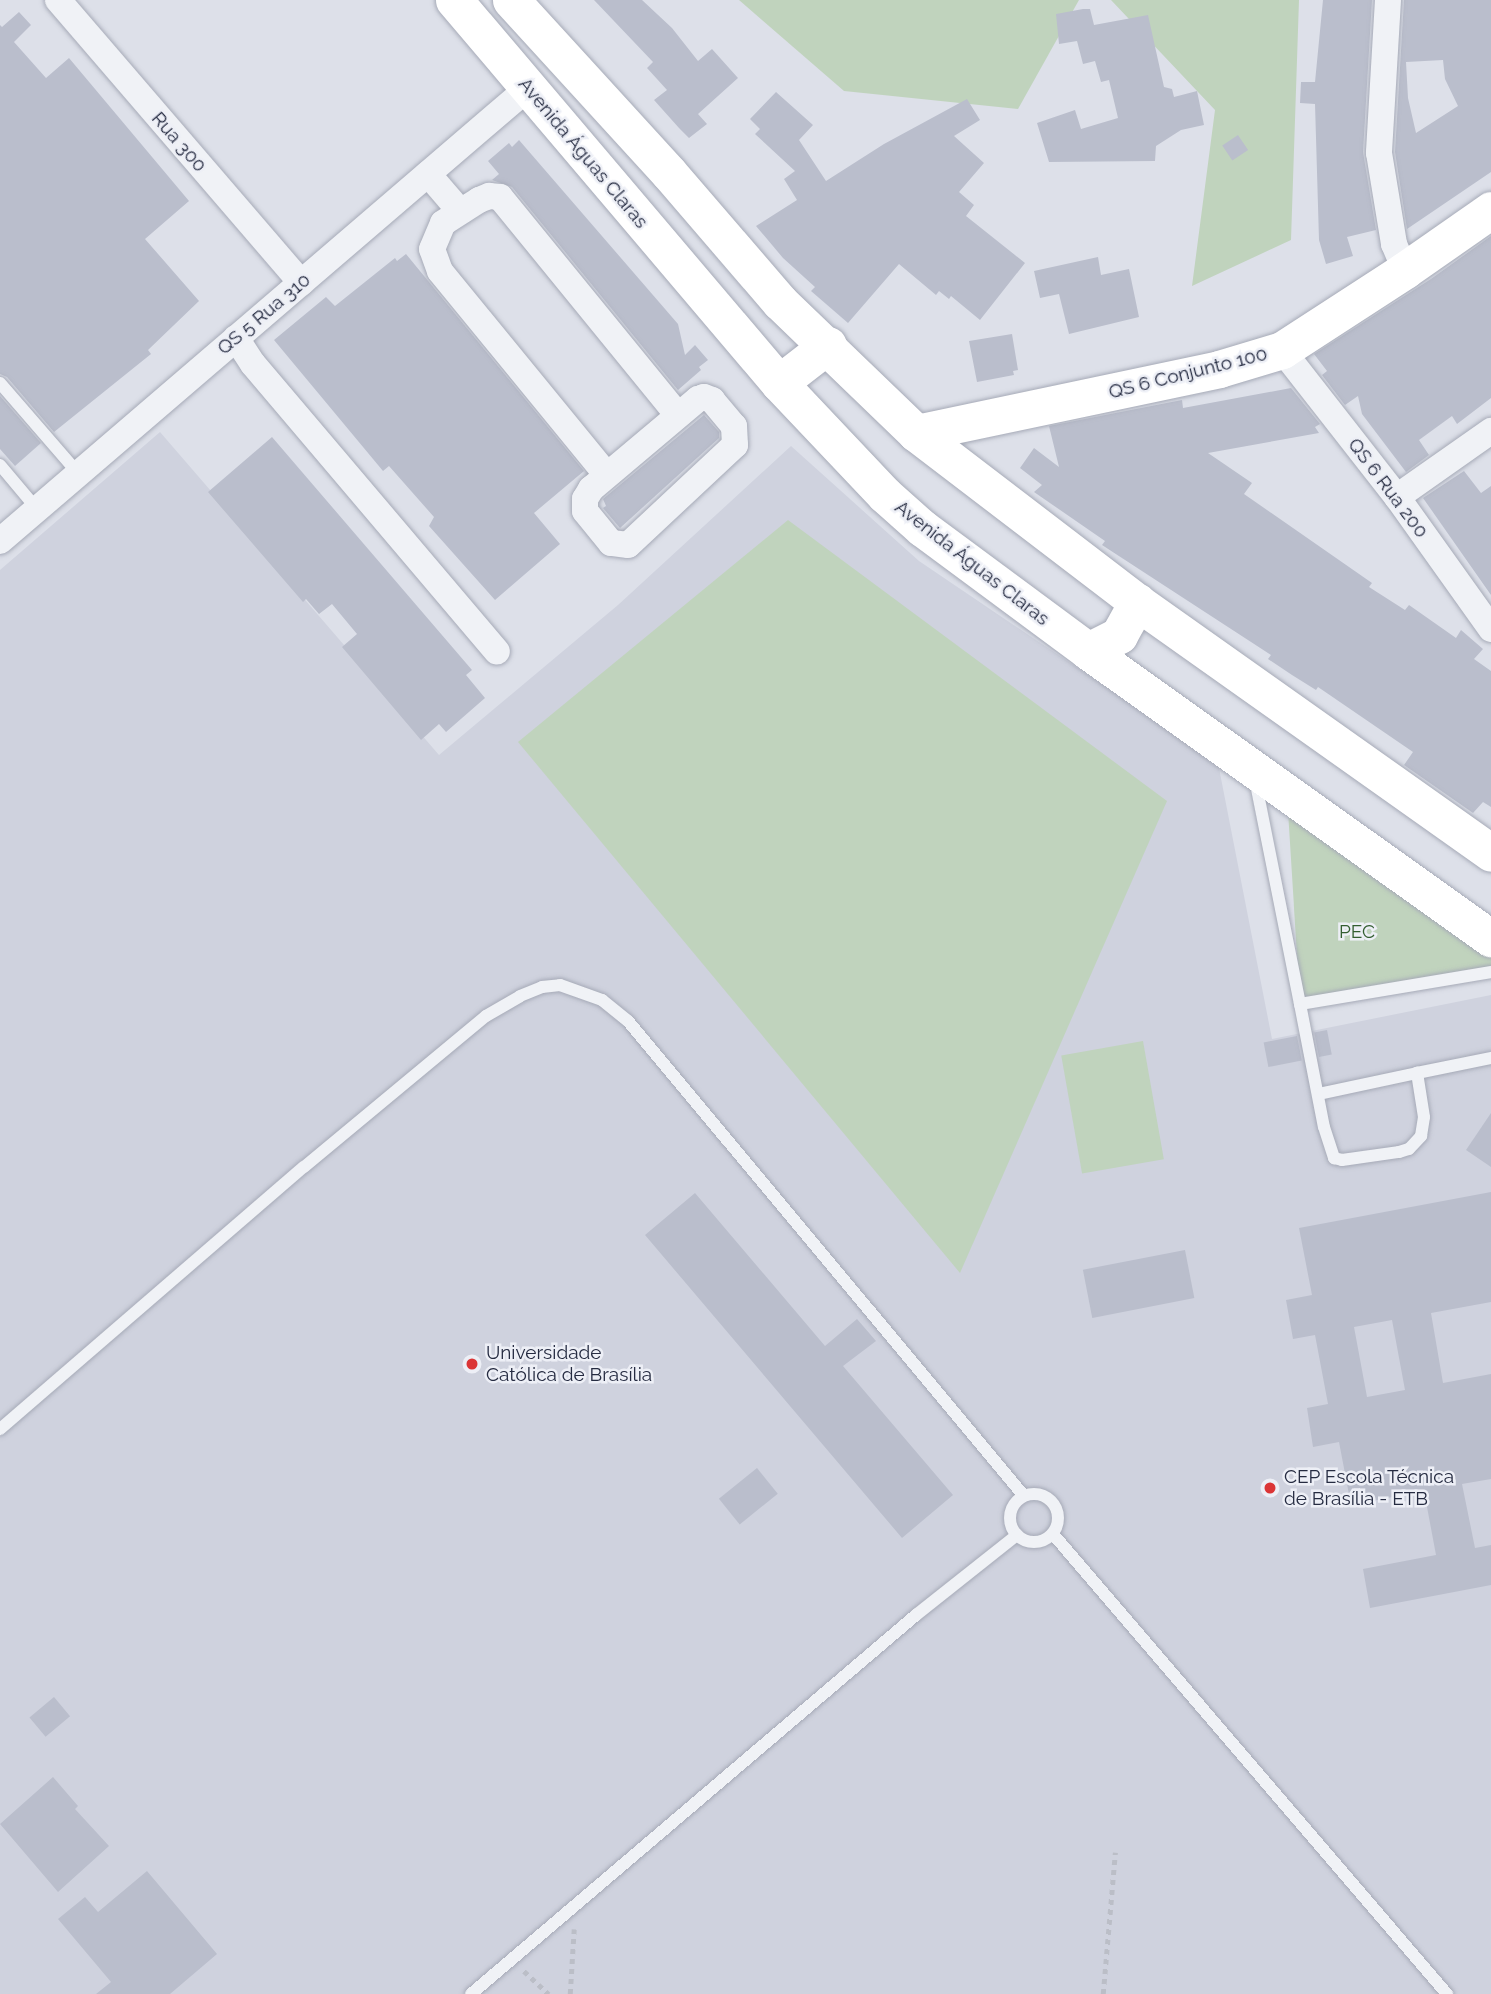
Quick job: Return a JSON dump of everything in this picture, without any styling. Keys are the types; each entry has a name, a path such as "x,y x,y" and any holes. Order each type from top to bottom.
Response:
{"main road":[{"name":"Avenida Águas Claras","path":"454,0 779,383 859,471 922,528 1088,651 1491,938"},
{"path":"511,0 669,173 780,302 828,345 916,433 1136,602 1491,853"},
{"name":"QS 6 Conjunto 100","path":"916,433 1219,369 1282,350 1405,270 1491,209"},
{"path":"779,383 828,345"},
{"path":"949,458 971,421"},
{"path":"1088,651 1119,635 1136,602"}],"street":[{"name":"Rua 300","path":"58,0 300,283"},
{"path":"1388,0 1379,153 1394,244 1405,270"},
{"name":"QS 5 Rua 310","path":"0,541 528,88"},
{"path":"421,181 451,217"},
{"path":"606,474 440,271 432,249 433,241 451,217 489,196 500,197 678,415"},
{"path":"236,338 253,364 498,652"},
{"name":"QS 6 Rua 200","path":"1282,350 1397,497 1491,629"},
{"path":"698,398 708,399 734,426 737,439 734,445 622,546 611,543 584,505 591,489 606,474 698,398"},
{"path":"1397,497 1491,431"}],"lane":[{"path":"0,383 78,473"},
{"path":"0,465 37,509"},
{"path":"1252,769 1320,1094 1324,1126 1334,1158 1342,1160 1399,1152 1418,1142 1424,1126 1417,1073"},
{"path":"1300,1004 1491,972"},
{"path":"0,1429 304,1167 486,1016 520,996 560,985 581,990 602,1000 628,1021 1024,1496"},
{"path":"1320,1094 1491,1058"},
{"path":"1037,1494 1049,1498 1057,1508 1058,1522 1053,1534 1042,1541 1029,1541 1017,1535 1011,1526 1010,1514 1015,1504 1024,1496 1037,1494"},
{"path":"1053,1534 1447,1994"},
{"path":"471,1994 916,1615 1017,1535"}],"path":[{"path":"1103,1994 1115,1853"},
{"path":"570,1994 575,1906"},
{"path":"512,1959 549,1994"}],"shaded area":[{"name":"Universidade Católica de Brasília","path":"160,432 439,755 618,605 791,446 919,561 1218,763 1272,1039 1491,995 1491,1994 0,1994 0,570"}],"green space":[{"path":"739,0 1079,0 1018,109 844,91"},
{"path":"1111,0 1299,0 1291,240 1192,286 1215,110"},
{"path":"788,520 1167,801 960,1273 518,742"},
{"name":"PEC","path":"1288,811 1491,955 1491,972 1300,1004"},
{"path":"1143,1041 1164,1159 1082,1174 1061,1055"}],"building":[{"path":"594,0 642,0 672,28 698,61 712,49 738,78 698,114 707,124 689,138 679,128 654,100 667,90 647,68 653,62"},
{"path":"1323,0 1372,0 1363,152 1376,230 1347,237 1353,256 1326,264 1319,240 1315,104 1300,103 1301,82 1315,82"},
{"path":"1404,0 1491,0 1491,172 1407,229 1395,152","holes":["1443,60 1445,79 1458,106 1416,133 1408,98 1406,62"]},
{"path":"1090,9 1094,25 1148,15 1164,87 1172,89 1174,97 1197,91 1204,125 1181,130 1156,146 1155,161 1049,162 1037,123 1075,110 1081,129 1118,118 1109,80 1101,82 1095,61 1083,64 1077,41 1059,44 1056,14"},
{"path":"19,12 31,25 14,42 46,78 69,58 189,201 145,239 199,301 148,350 151,354 54,432 7,377 0,374 0,25 2,27"},
{"path":"776,92 813,125 799,140 826,181 884,144 967,99 980,120 954,136 984,163 959,192 974,205 966,216 1025,263 980,320 951,296 949,299 939,291 936,295 899,264 848,323 811,291 815,287 783,258 756,226 797,200 784,179 795,171 755,134 760,129 750,119"},
{"path":"1238,135 1248,150 1232,161 1222,146"},
{"path":"519,140 678,324 685,355 695,345 708,360 699,367 701,370 678,390 512,187 492,180 499,174 488,161 509,143 512,147"},
{"path":"1491,236 1491,398 1457,424 1452,416 1419,440 1429,455 1406,472 1362,414 1358,396 1345,405 1322,375 1327,371 1314,354 1431,279"},
{"path":"406,254 584,471 534,513 560,544 495,600 429,526 434,517 389,466 383,471 274,340 326,297 335,306 395,258 397,261"},
{"path":"1098,257 1101,275 1129,269 1139,317 1069,334 1059,294 1040,298 1034,271"},
{"path":"1012,334 1018,370 1013,371 1014,375 977,382 969,341"},
{"path":"1291,388 1320,424 1315,427 1319,433 1208,453 1252,483 1244,494 1372,583 1369,587 1405,610 1409,605 1456,638 1461,630 1483,649 1474,659 1491,671 1491,807 1483,802 1473,813 1404,765 1413,752 1318,687 1316,690 1292,675 1268,659 1271,655 1102,545 1105,541 1034,492 1042,485 1020,468 1034,448 1059,467 1049,426 1182,400 1183,408"},
{"path":"0,396 41,443 15,466 0,449"},
{"path":"704,415 719,432 719,438 620,528 603,508 606,506 603,499"},
{"path":"272,437 472,670 466,675 485,698 446,732 439,724 421,740 342,647 357,634 332,604 319,614 306,599 303,602 208,492"},
{"path":"1464,471 1481,493 1491,486 1491,595 1423,498"},
{"path":"1327,1030 1332,1055 1319,1057 1314,1032"},
{"path":"1297,1036 1302,1061 1268,1067 1264,1042"},
{"path":"1491,1113 1491,1167 1466,1150"},
{"path":"1491,1192 1491,1302 1431,1313 1443,1383 1491,1374 1491,1479 1462,1484 1475,1548 1491,1545 1491,1585 1370,1608 1363,1569 1436,1555 1424,1491 1351,1505 1339,1442 1313,1447 1307,1408 1328,1404 1315,1335 1293,1339 1286,1300 1312,1295 1299,1228","holes":["1392,1320 1405,1390 1367,1397 1354,1327"]},
{"path":"695,1193 825,1346 857,1319 876,1341 843,1366 953,1495 902,1538 645,1235"},
{"path":"1185,1250 1194,1298 1092,1318 1083,1270"},
{"path":"757,1468 778,1494 740,1524 719,1499"},
{"path":"54,1697 70,1716 46,1737 29,1718"},
{"path":"53,1777 78,1806 75,1809 109,1846 58,1892 0,1824"},
{"path":"147,1871 217,1954 170,1994 96,1994 111,1982 58,1919 85,1897 98,1912"}],"place":[{"name":"Universidade Católica de Brasília","path":"472,1364"},
{"name":"CEP Escola Técnica de Brasília - ETB","path":"1270,1488"}]}
